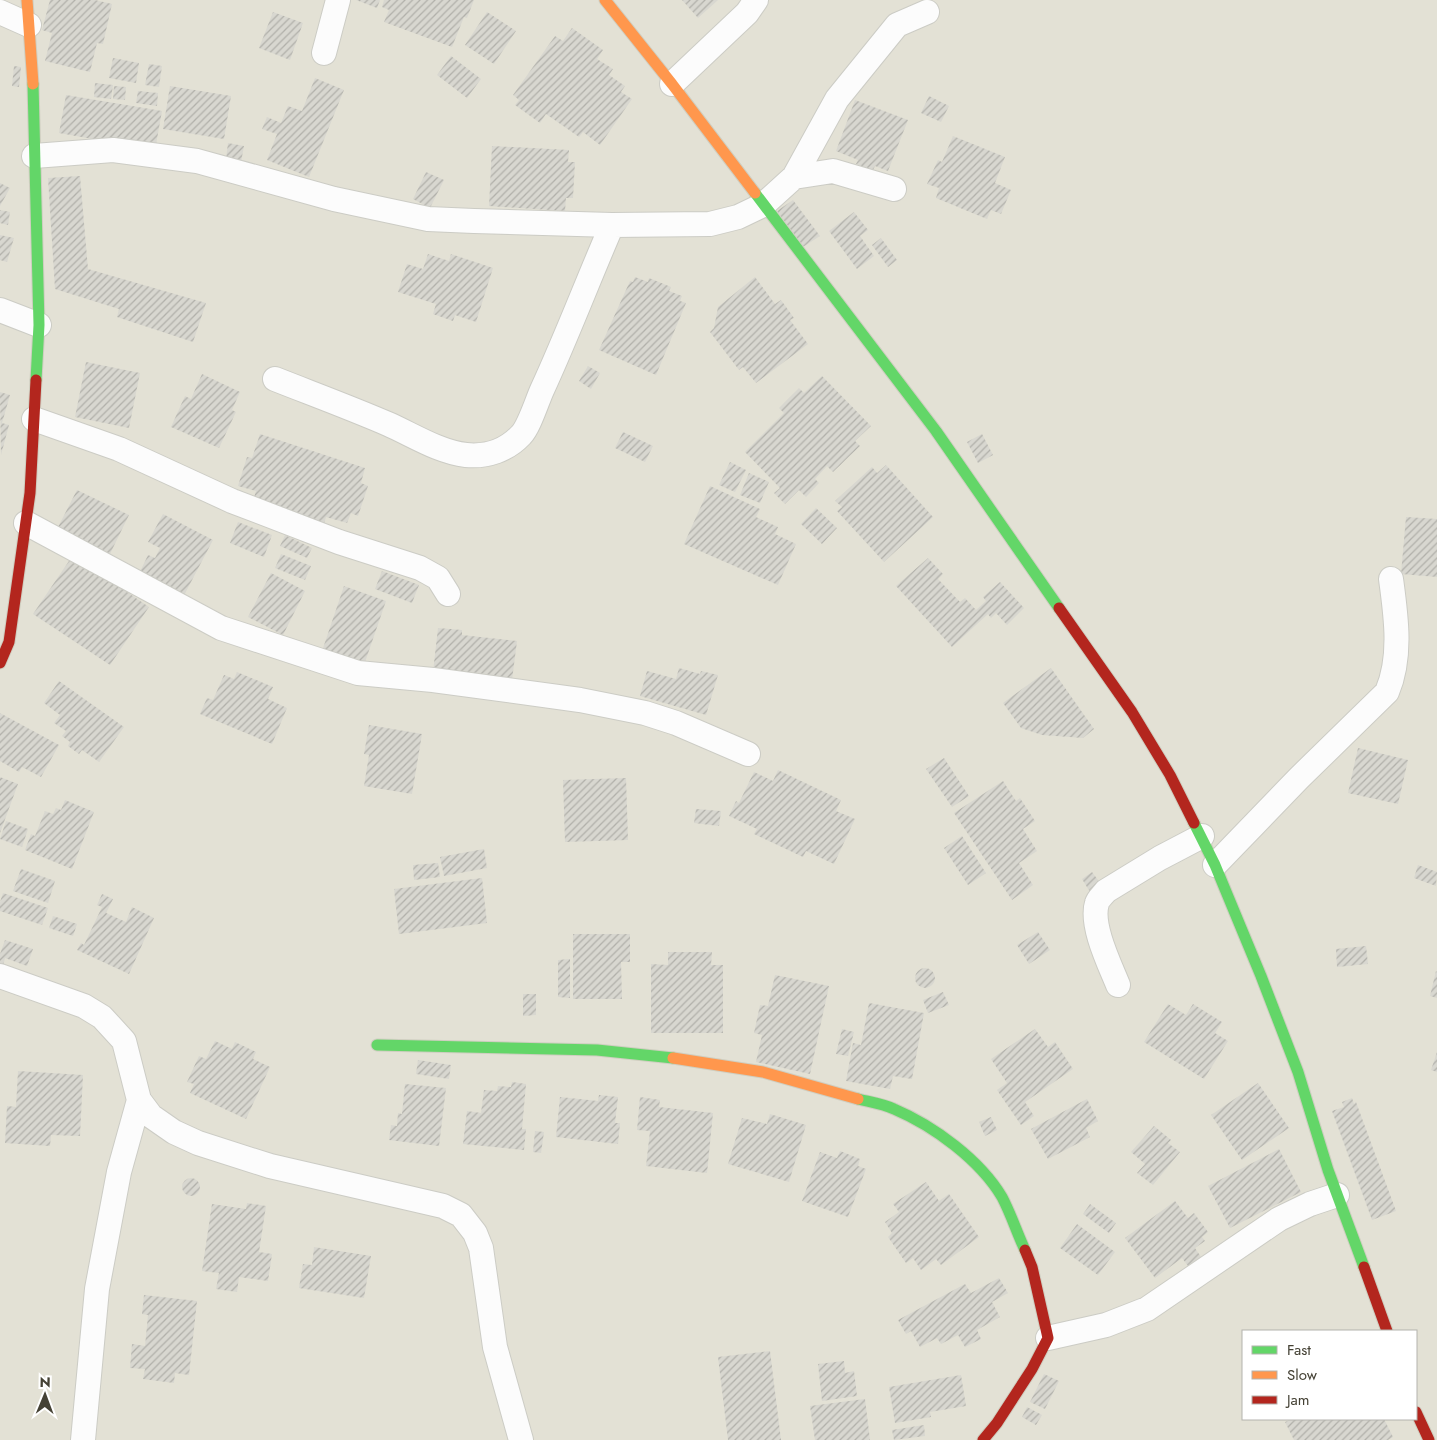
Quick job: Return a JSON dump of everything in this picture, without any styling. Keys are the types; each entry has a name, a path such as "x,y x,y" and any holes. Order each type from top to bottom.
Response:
{"street":[{"path":"3,646 30,493 39,325 32,55 27,0"},
{"path":"324,53 338,0"},
{"path":"605,0 672,84 936,432 1132,712 1170,776 1202,836 1261,976 1298,1072 1337,1195 1386,1330"},
{"path":"672,84 747,13 756,0"},
{"path":"0,12 29,25"},
{"path":"34,156 113,150 197,161 334,199 428,219 612,226 710,224 738,217 763,205 794,177 837,99 897,25 927,12"},
{"path":"794,177 833,171 894,189"},
{"path":"276,379 445,449 464,455 477,456 499,450 523,433 612,226"},
{"path":"0,310 39,325"},
{"path":"34,419 118,450 232,501 340,542 420,568 438,578 448,594"},
{"path":"26,523 221,628 358,673 543,694 645,713 676,723 748,754"},
{"path":"1215,865 1306,771 1387,692 1393,678 1395,665 1396,621 1391,579"},
{"path":"1118,986 1099,934 1096,916 1097,904 1100,898 1106,891 1145,867 1202,836"},
{"path":"0,976 84,1006 102,1016 124,1041 139,1100 151,1116 174,1132 198,1144 270,1166 443,1206 461,1215 475,1233 481,1248 495,1347 521,1440"},
{"path":"377,1045 597,1050 683,1059 763,1072 894,1109 939,1133 956,1146 987,1176 1002,1198 1032,1267 1048,1338 1032,1369 997,1423 983,1440"},
{"path":"84,1440 97,1289 119,1172 139,1100"},
{"path":"1048,1338 1106,1325 1146,1309 1279,1220 1310,1204 1337,1195"},
{"path":"1417,1414 1429,1440"}],"shaded area":[{"path":"0,0 1437,0 1437,1440 0,1440"}],"building":[{"path":"50,0 95,0 112,4 103,44 97,43 90,72 45,61 52,33 42,30"},
{"path":"356,0 380,0 377,8"},
{"path":"384,0 474,0 467,18 464,17 452,47 384,22 389,10 382,7"},
{"path":"682,0 718,0 698,18"},
{"path":"273,12 303,23 290,60 259,48"},
{"path":"487,12 516,31 494,64 465,45"},
{"path":"572,28 603,50 597,59 613,69 609,75 625,86 621,92 632,99 600,145 583,132 579,137 546,114 540,123 515,105 519,100 513,95 555,36 563,41"},
{"path":"451,56 481,79 467,98 437,75"},
{"path":"113,58 139,63 136,83 109,78"},
{"path":"149,64 162,66 159,87 145,85"},
{"path":"14,66 21,67 19,87 12,86"},
{"path":"315,78 344,90 309,177 267,160 277,134 262,129 267,117 281,123 288,106 302,111"},
{"path":"95,83 113,85 111,99 94,97"},
{"path":"114,86 126,87 125,100 113,99"},
{"path":"170,86 231,96 224,139 163,129"},
{"path":"138,91 158,93 157,106 136,103"},
{"path":"66,95 162,111 155,150 59,133"},
{"path":"929,96 949,106 941,122 921,113"},
{"path":"855,100 908,120 888,171 875,166 873,170 856,164 858,160 836,151"},
{"path":"953,136 1005,157 995,183 1011,190 1001,214 991,210 987,219 936,198 939,188 927,184 938,160 942,162"},
{"path":"228,143 244,146 241,162 226,159"},
{"path":"492,146 569,150 568,162 575,162 573,198 566,198 565,211 489,206"},
{"path":"426,172 444,180 430,208 413,199"},
{"path":"80,176 88,269 206,303 193,342 117,317 119,309 55,289 48,178"},
{"path":"0,183 10,188 0,206"},
{"path":"793,200 820,236 803,247 777,211"},
{"path":"0,210 10,212 8,225 0,223"},
{"path":"854,212 868,230 860,236 874,256 857,269 829,231"},
{"path":"0,235 14,238 7,262 0,260"},
{"path":"881,238 897,260 888,267 872,245"},
{"path":"428,254 449,261 451,254 493,268 476,322 455,315 453,321 433,314 436,304 398,292 407,264 423,269"},
{"path":"635,277 648,282 649,278 671,287 669,291 682,296 680,301 686,303 656,375 599,350 630,281 633,282"},
{"path":"755,277 775,304 781,300 794,318 790,320 808,344 756,383 743,367 739,370 710,332 714,328 718,307"},
{"path":"86,362 140,373 129,428 75,417"},
{"path":"588,366 600,373 591,389 579,381"},
{"path":"202,374 240,392 232,410 236,412 219,448 171,427 185,396 191,399"},
{"path":"822,376 871,426 855,441 860,446 833,472 827,466 815,479 819,483 806,497 799,490 785,504 774,493 780,488 745,452 784,413 779,408 799,388 804,393"},
{"path":"0,392 10,395 2,423 9,425 1,455"},
{"path":"623,432 653,446 645,462 615,448"},
{"path":"260,434 365,468 361,483 368,486 358,516 351,513 347,523 326,517 324,524 253,501 256,491 238,486 247,457 252,458"},
{"path":"982,434 993,455 978,463 967,442"},
{"path":"730,462 746,470 735,492 719,485"},
{"path":"886,465 933,517 884,562 837,511 842,507 835,501 872,467 877,473"},
{"path":"749,473 769,482 760,503 740,495"},
{"path":"710,486 760,509 756,517 778,527 775,534 796,544 778,585 684,544"},
{"path":"77,490 129,515 109,556 56,531"},
{"path":"816,508 837,528 822,544 801,524"},
{"path":"163,514 213,540 180,603 136,580 148,555 155,558 160,548 148,542"},
{"path":"1406,517 1437,519 1437,577 1401,574"},
{"path":"238,522 272,535 264,557 230,543"},
{"path":"285,535 312,548 307,558 280,546"},
{"path":"281,554 311,566 305,580 275,568"},
{"path":"73,555 149,607 110,665 33,614"},
{"path":"928,558 943,574 938,579 960,602 965,598 976,610 986,601 983,597 1000,582 1024,608 1007,625 996,613 991,618 988,614 952,647 896,586"},
{"path":"382,571 419,585 412,603 375,589"},
{"path":"271,573 305,591 283,635 248,617"},
{"path":"344,586 386,601 363,668 320,657"},
{"path":"438,628 462,630 462,635 517,641 512,680 433,672"},
{"path":"679,668 700,674 701,671 718,675 706,715 640,696 647,671 676,679"},
{"path":"1051,668 1094,729 1083,738 1042,735 1021,728 1003,703"},
{"path":"237,672 273,687 268,699 287,708 272,744 200,714 207,698 213,700 224,675 234,679"},
{"path":"59,681 124,727 99,762 82,750 79,754 68,746 70,742 62,736 66,731 54,723 60,715 44,703"},
{"path":"0,713 59,745 41,777 22,767 19,772 0,761"},
{"path":"369,725 422,734 412,794 364,786 369,755 364,754"},
{"path":"1358,748 1408,760 1398,804 1348,793"},
{"path":"944,758 969,796 952,807 926,769"},
{"path":"778,770 841,800 836,811 855,819 834,864 806,851 803,857 754,834 757,829 729,816 736,801 739,803 754,772 773,781"},
{"path":"0,777 18,784 0,833"},
{"path":"626,778 628,840 565,842 563,780"},
{"path":"1003,781 1016,801 1020,798 1035,821 1023,829 1037,851 1019,863 1033,885 1012,900 954,813"},
{"path":"65,800 94,812 72,869 25,850 31,834 35,836 45,811 53,814 56,808 61,810"},
{"path":"696,809 721,811 719,826 694,823"},
{"path":"6,821 28,829 22,847 0,839"},
{"path":"962,836 986,873 968,885 944,848"},
{"path":"484,849 487,868 444,876 440,857"},
{"path":"438,863 440,877 414,880 413,865"},
{"path":"1418,865 1437,872 1436,886 1414,878"},
{"path":"21,869 55,881 48,903 13,891"},
{"path":"1092,872 1101,884 1090,892 1082,879"},
{"path":"482,878 487,923 399,934 394,889"},
{"path":"3,893 48,908 42,925 0,911"},
{"path":"102,894 113,899 106,913 126,922 132,907 154,918 129,974 77,950 81,943 84,945 102,907 97,905"},
{"path":"53,916 77,924 73,936 49,928"},
{"path":"1038,932 1050,950 1029,964 1017,945"},
{"path":"573,934 630,934 630,962 621,962 622,999 573,999"},
{"path":"5,940 33,949 27,966 5,958 3,966 0,965 0,954"},
{"path":"1366,946 1368,964 1337,967 1336,949"},
{"path":"668,952 712,952 711,965 723,965 723,1033 651,1033 651,964 668,965"},
{"path":"570,959 570,998 558,997 558,960"},
{"path":"925,968 932,971 935,978 932,985 925,988 918,985 915,978 918,971"},
{"path":"1437,972 1437,998 1430,996"},
{"path":"775,975 829,986 810,1074 756,1062 762,1035 754,1033 760,1005 768,1006"},
{"path":"943,992 949,1005 928,1013 923,1000"},
{"path":"523,994 536,994 536,1015 523,1016"},
{"path":"869,1003 924,1013 912,1079 893,1076 890,1089 846,1081 853,1043 861,1045"},
{"path":"1168,1004 1186,1015 1193,1004 1222,1022 1215,1033 1228,1041 1204,1079 1144,1042"},
{"path":"842,1029 854,1032 848,1056 836,1054"},
{"path":"1035,1029 1048,1047 1055,1042 1073,1069 1025,1102 1034,1116 1021,1125 997,1090 1007,1083 991,1059"},
{"path":"215,1041 232,1049 235,1042 256,1052 253,1059 270,1067 246,1119 190,1093 194,1084 187,1082 199,1056 206,1059"},
{"path":"1437,1052 1437,1072 1431,1070"},
{"path":"418,1060 451,1065 449,1079 416,1074"},
{"path":"18,1071 83,1075 80,1136 51,1135 50,1146 5,1143 7,1106 16,1107"},
{"path":"512,1082 526,1084 522,1129 526,1129 524,1150 463,1144 467,1111 481,1113 484,1090 497,1091 498,1086 511,1087"},
{"path":"1258,1083 1289,1128 1242,1160 1211,1115"},
{"path":"405,1084 446,1088 439,1146 389,1140 391,1125 397,1126 398,1113 402,1114"},
{"path":"599,1095 618,1097 615,1123 620,1123 618,1144 556,1137 560,1097 598,1101"},
{"path":"640,1097 660,1100 659,1107 713,1113 707,1173 646,1166 650,1131 637,1130"},
{"path":"1352,1098 1354,1104 1356,1102 1396,1211 1372,1220 1332,1111 1344,1107 1342,1102"},
{"path":"1087,1099 1098,1121 1086,1128 1090,1137 1048,1159 1031,1129"},
{"path":"770,1114 806,1125 789,1182 728,1164 742,1118 767,1124"},
{"path":"991,1117 997,1130 985,1136 979,1122"},
{"path":"1154,1126 1171,1140 1168,1143 1180,1152 1153,1185 1137,1173 1145,1164 1131,1152"},
{"path":"535,1131 544,1132 541,1153 533,1152"},
{"path":"1279,1149 1301,1192 1230,1228 1208,1186"},
{"path":"840,1151 860,1159 858,1166 866,1169 848,1217 802,1201 820,1152 837,1158"},
{"path":"187,1178 195,1178 200,1183 198,1194 187,1196 182,1191 182,1183"},
{"path":"926,1182 939,1201 949,1194 979,1237 941,1265 936,1259 921,1270 913,1258 906,1263 888,1237 892,1233 885,1222 899,1212 893,1204"},
{"path":"1175,1201 1188,1218 1194,1213 1208,1232 1202,1237 1205,1241 1195,1248 1201,1257 1188,1266 1182,1258 1155,1278 1125,1238"},
{"path":"247,1203 266,1206 259,1252 272,1254 268,1281 239,1277 237,1292 216,1289 219,1273 202,1271 212,1204 246,1209"},
{"path":"1090,1204 1116,1223 1109,1233 1083,1214"},
{"path":"1077,1224 1115,1252 1098,1275 1060,1248"},
{"path":"314,1247 371,1256 364,1298 299,1288 303,1264 312,1265"},
{"path":"999,1278 1008,1293 992,1302 1000,1317 977,1330 981,1339 965,1347 958,1335 941,1344 937,1338 920,1347 911,1331 906,1334 898,1320 965,1284 971,1293"},
{"path":"144,1295 197,1301 189,1375 175,1373 174,1383 143,1379 145,1369 130,1368 132,1344 145,1346 148,1315 142,1314"},
{"path":"770,1351 781,1440 728,1440 718,1357"},
{"path":"844,1361 845,1373 854,1371 857,1396 822,1401 818,1364"},
{"path":"1044,1374 1059,1381 1045,1409 1030,1402"},
{"path":"961,1375 966,1406 930,1412 931,1417 895,1423 889,1387"},
{"path":"865,1399 870,1440 815,1440 810,1406"},
{"path":"1027,1407 1042,1415 1036,1425 1022,1417"},
{"path":"1290,1420 1384,1420 1393,1437 1388,1440 1294,1440 1285,1422"},
{"path":"924,1425 925,1436 894,1440 892,1430"}],"traffic: fast":[{"path":"33,84 39,325 36,380"},
{"path":"755,193 936,431 1059,608"},
{"path":"1194,823 1215,865 1298,1072 1328,1170 1364,1267"},
{"path":"377,1045 597,1050 673,1058"},
{"path":"858,1099 885,1106 909,1116 940,1135 969,1157 993,1183 1002,1197 1025,1250"}],"traffic: slow":[{"path":"27,0 33,84"},
{"path":"605,0 755,193"},
{"path":"673,1058 763,1072 858,1099"}],"traffic: jam":[{"path":"0,663 9,642 30,493 36,380"},
{"path":"1059,608 1132,712 1170,775 1194,823"},
{"path":"983,1440 997,1423 1032,1369 1048,1338 1032,1267 1025,1250"},
{"path":"1364,1267 1387,1330"},
{"path":"1417,1414 1429,1440"}]}
